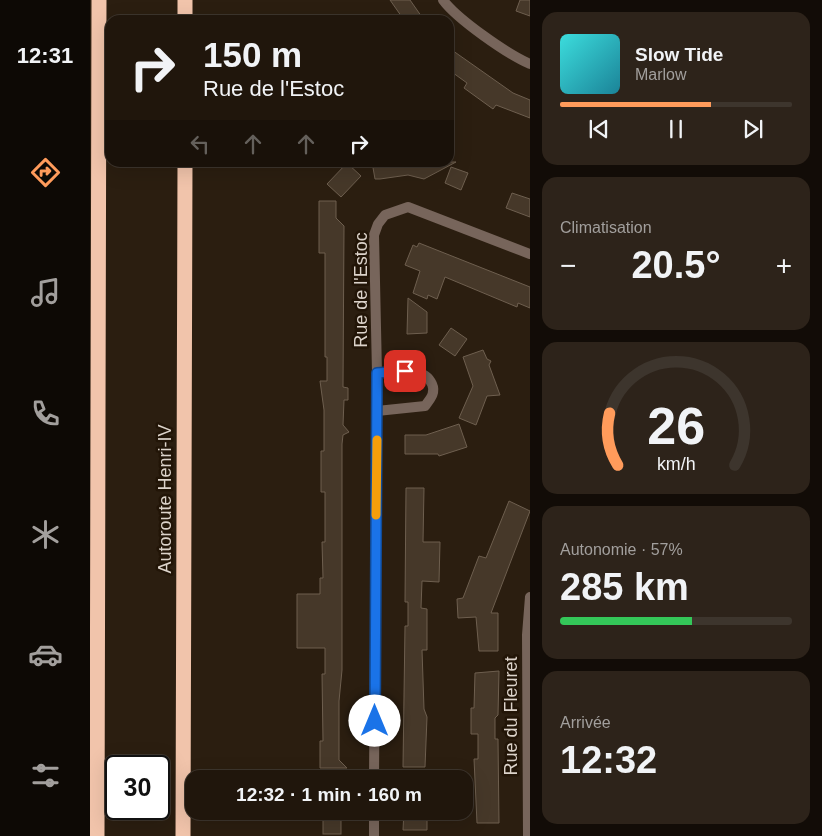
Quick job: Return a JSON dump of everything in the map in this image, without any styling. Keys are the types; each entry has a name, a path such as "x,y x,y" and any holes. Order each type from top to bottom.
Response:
{"highway":[{"path":"97,836 99,0"},
{"path":"185,0 185,15"},
{"name":"Autoroute Henri-IV","path":"183,836 185,167"}],"street":[{"path":"443,0 448,7 472,25 518,58 530,64"},
{"name":"Rue de l'Estoc","path":"374,770 377,373 374,235 378,224 385,215 408,207 530,254"},
{"name":"Rue de l'Estoc","path":"377,373 419,372 428,376 433,387 432,396 425,406 377,411"},
{"name":"Rue du Fleuret","path":"528,836 527,635 530,596"},
{"path":"374,820 374,836"}],"building":[{"path":"390,0 410,0 420,15 400,15"},
{"path":"520,0 530,0 530,16 516,11"},
{"path":"454,52 513,93 530,100 530,118 496,105 493,109 464,88 467,83 454,74"},
{"path":"343,167 351,167 361,176 341,197 327,184"},
{"path":"373,167 447,167 424,179 408,175 375,179"},
{"path":"451,167 468,173 461,190 445,183"},
{"path":"512,193 530,199 530,217 506,208"},
{"path":"319,201 336,201 336,218 344,226 343,387 348,388 348,400 344,400 343,425 349,432 343,435 342,444 342,670 339,701 339,760 347,768 320,768 320,741 323,741 322,674 325,674 325,648 297,648 297,594 320,594 320,578 323,578 322,542 325,542 325,492 321,492 324,410 320,381 327,381 327,357 325,357 325,253 319,253"},
{"path":"419,243 530,287 530,308 518,303 517,307 445,277 437,299 428,295 427,299 413,293 420,271 405,265 413,245 417,247"},
{"path":"408,298 427,312 427,333 407,334"},
{"path":"451,328 467,339 455,356 439,345"},
{"path":"483,350 487,359 491,361 489,365 500,395 487,396 476,425 459,418 473,386 463,357"},
{"path":"459,424 467,447 439,456 438,454 405,454 405,435 426,435"},
{"path":"406,488 424,488 423,542 440,542 439,582 422,581 421,608 427,609 427,650 422,650 424,709 427,717 425,767 403,767 405,626 408,626 408,602 405,602"},
{"path":"509,501 530,511 491,613 498,613 498,651 479,651 476,617 458,618 457,599 463,598 479,556 486,558"},
{"path":"499,671 498,715 495,718 495,739 498,739 499,823 477,823 474,759 478,759 478,734 471,734 471,708 474,708 475,673"},
{"path":"323,820 341,820 341,834 323,834"},
{"path":"404,820 427,820 427,830 403,830"}],"slow traffic":[{"path":"376,515 377,440"}],"route":[{"path":"375,721 377,373 405,371"}]}
